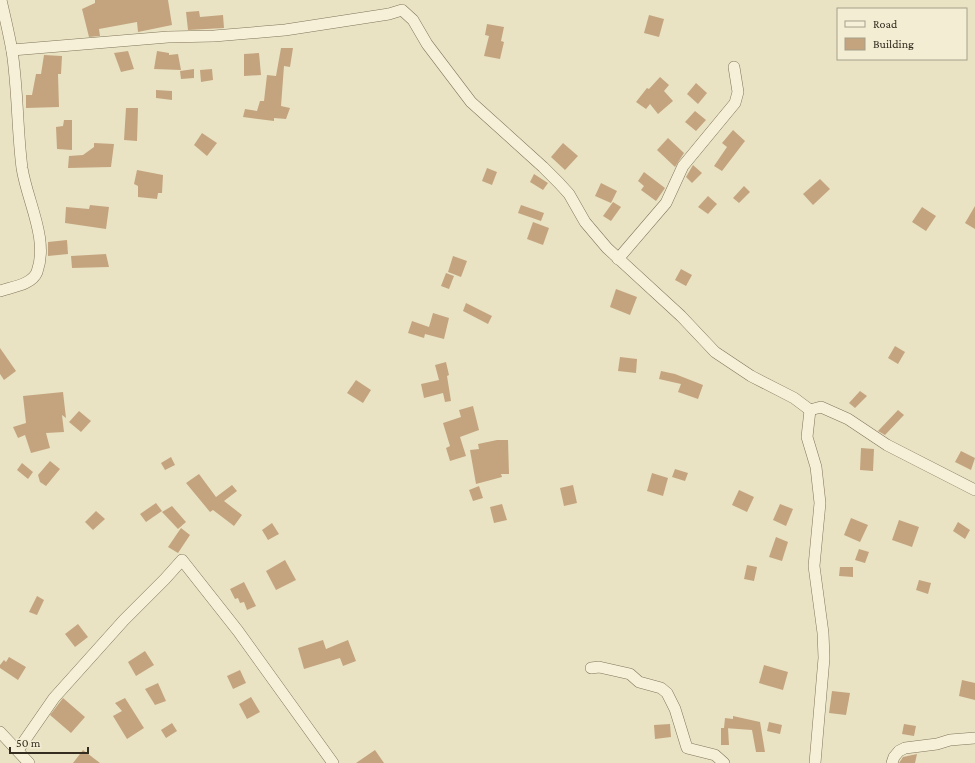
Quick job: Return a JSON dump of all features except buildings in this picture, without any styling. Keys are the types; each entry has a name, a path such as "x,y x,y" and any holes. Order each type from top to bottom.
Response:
{"street":[{"path":"0,291 27,282 34,278 38,267 40,254 38,234 27,193 20,156 12,50 2,0"},
{"path":"12,50 168,37 214,36 285,30 389,14 402,10 413,20 436,56 470,102 559,183 568,194 585,222 618,259 681,316 715,352 751,376 794,398 810,410"},
{"path":"618,259 666,203 683,166 735,103 738,92 734,67"},
{"path":"810,410 821,407 848,419 887,445 975,490"},
{"path":"810,410 807,437 816,467 820,503 814,566 823,633 824,658 815,763"},
{"path":"18,750 54,698 124,620 182,560 238,631 333,763"},
{"path":"591,668 599,667 630,674 639,682 661,688 667,693 675,709 687,748 715,755 724,763"},
{"path":"0,732 29,763"},
{"path":"892,763 894,757 899,751 906,748 937,744 950,740 975,738"}]}
